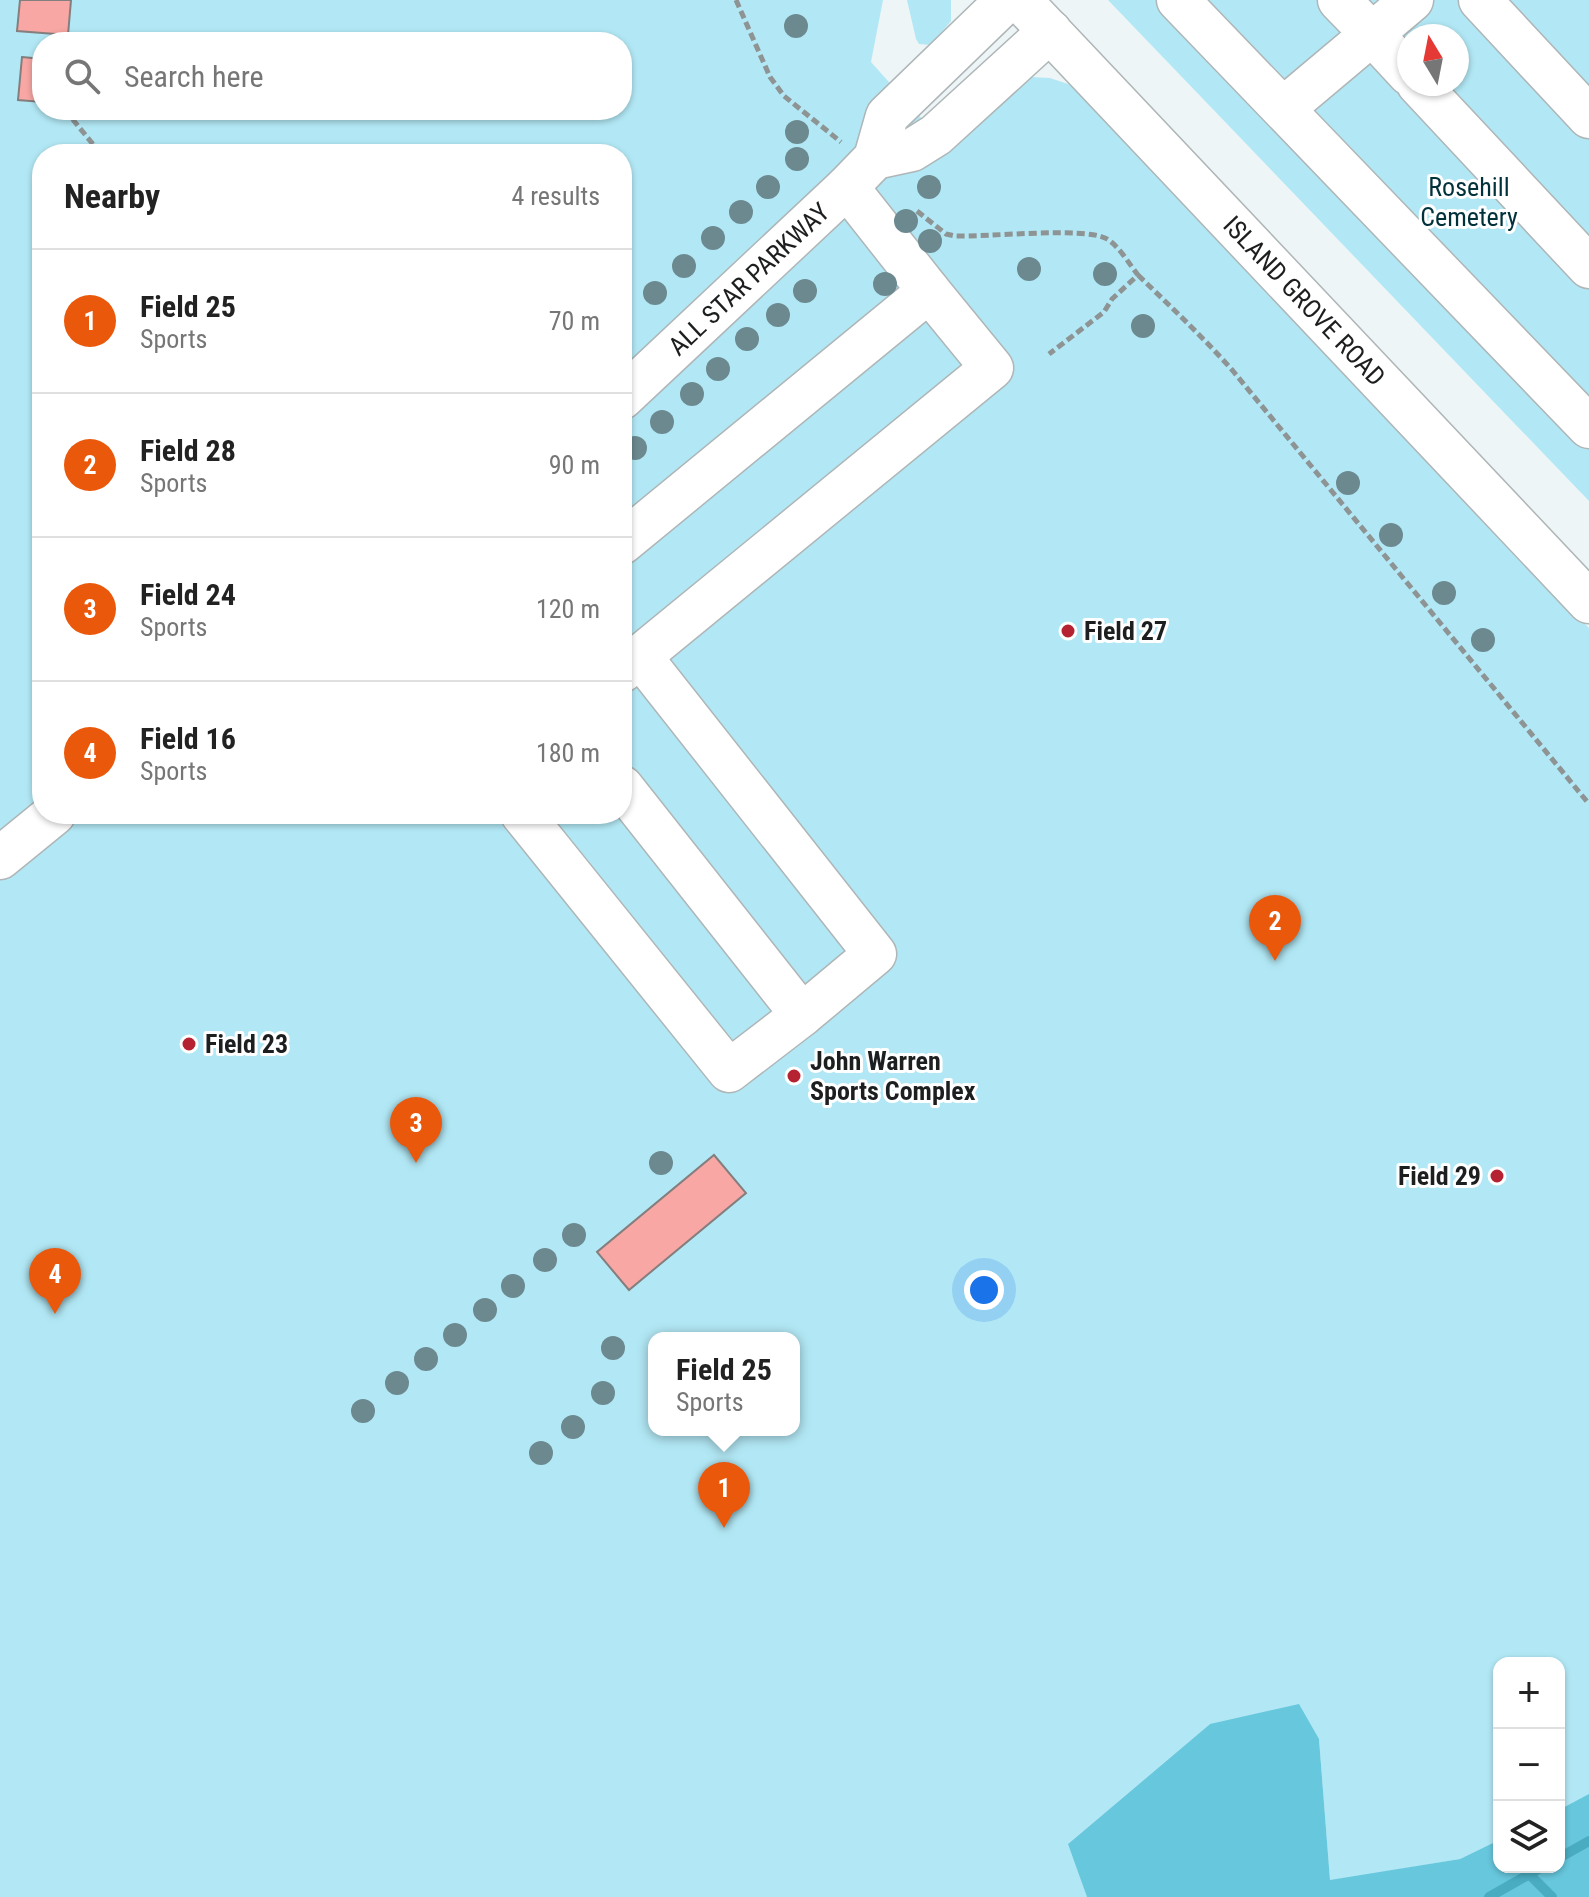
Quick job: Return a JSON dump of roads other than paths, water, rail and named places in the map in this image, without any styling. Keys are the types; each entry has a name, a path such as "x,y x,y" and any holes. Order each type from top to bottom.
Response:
{"street":[{"path":"632,663 992,368 929,291 856,163 887,116 1007,0"},
{"name":"ISLAND GROVE ROAD","path":"1020,0 1589,602"},
{"path":"1178,0 1589,427"},
{"path":"1339,0 1397,61"},
{"path":"1284,108 1412,0"},
{"path":"1480,0 1589,117"},
{"name":"ALL STAR PARKWAY","path":"632,388 856,163 912,150 936,135 1050,31"},
{"path":"1429,96 1589,267"},
{"path":"632,535 929,291"},
{"path":"530,824 729,1071 875,954 632,665"},
{"path":"632,800 802,1015"},
{"path":"0,858 42,824"}],"waterway":[{"path":"1565,1855 1589,1841"},
{"path":"1489,1897 1531,1873"},
{"path":"1529,1874 1552,1897"}],"place":[{"name":"Field 27","path":"1068,631"},
{"name":"Field 28","path":"1275,961"},
{"name":"Field 23","path":"189,1044"},
{"name":"John Warren Sports Complex","path":"794,1076"},
{"name":"Field 24","path":"416,1163"},
{"name":"Field 29","path":"1497,1176"},
{"name":"Field 16","path":"55,1314"},
{"name":"Field 25","path":"724,1528"}],"park label":[{"name":"Rosehill Cemetery","path":"1469,202"}]}
